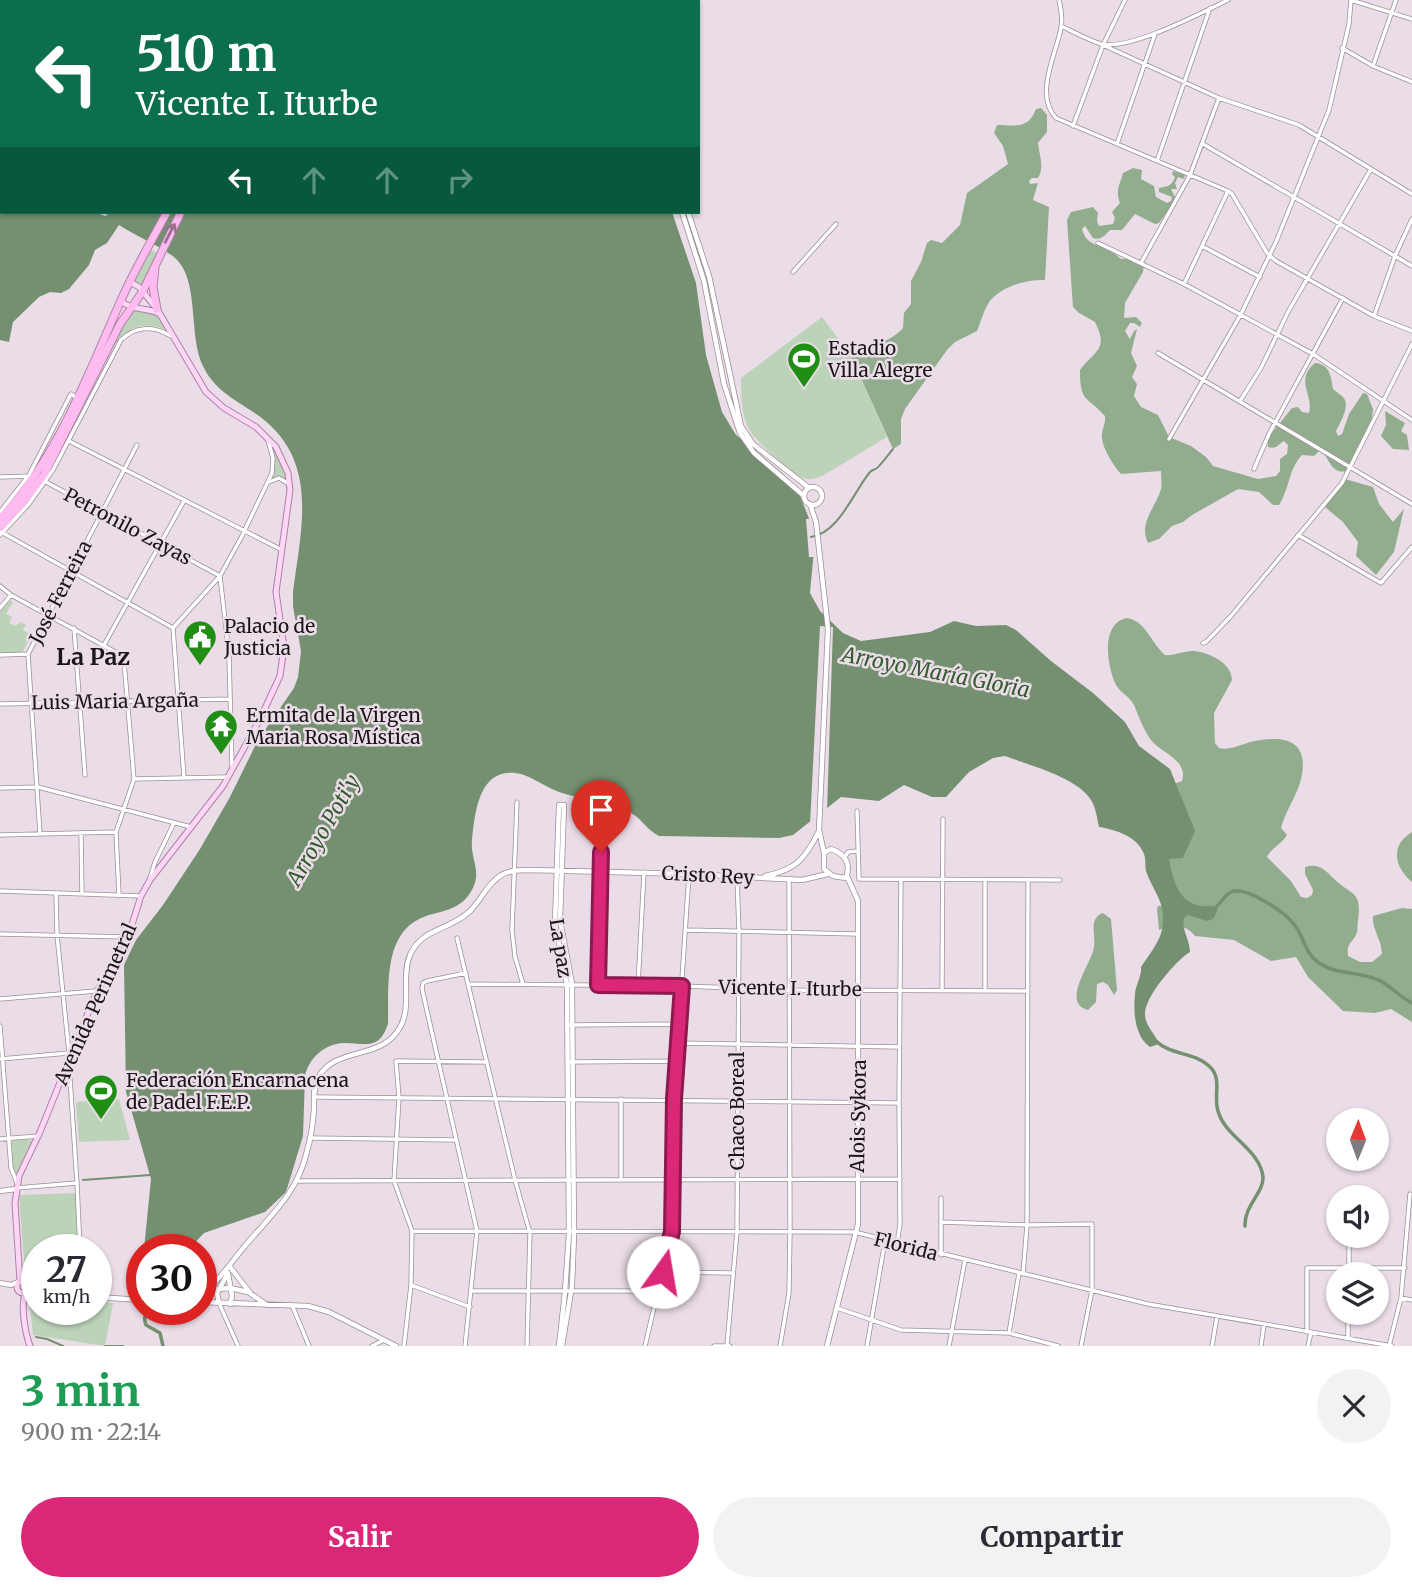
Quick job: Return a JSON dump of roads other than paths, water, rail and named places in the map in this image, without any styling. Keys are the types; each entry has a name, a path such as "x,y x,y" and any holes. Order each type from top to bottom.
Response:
{"highway":[{"path":"0,519 38,478 121,300 166,214"},
{"path":"0,532 65,439 108,348 143,290 180,214"},
{"path":"158,258 153,288 159,312"},
{"path":"108,348 108,360"}],"main road":[{"name":"Avenida Perimetral","path":"21,1253 15,1203 16,1187 97,991 120,959 149,880 228,777 268,705 282,668 284,647 276,603 290,485 282,458 265,436 223,408 206,392 159,312 143,290 130,282"},
{"path":"121,300 132,308 159,312"},
{"name":"Avenida Perimetral","path":"26,1325 30,1346"}],"street":[{"path":"1059,0 1061,26 1046,88 1047,102 1056,118 1228,191 1270,257 1374,316 1412,331"},
{"path":"1073,126 1103,45 1125,0"},
{"path":"1103,45 1155,34 1228,0"},
{"path":"1169,439 1241,314 1270,257 1329,110 1349,24 1351,0 1412,19"},
{"path":"1373,66 1396,0"},
{"path":"1157,161 1210,8"},
{"path":"1061,26 1219,98 1288,121 1319,136 1412,194"},
{"path":"1117,144 1155,34"},
{"path":"1342,48 1373,66 1412,82"},
{"path":"1140,263 1190,175 1219,98"},
{"path":"1203,144 1412,266"},
{"path":"1240,401 1371,169"},
{"path":"1184,284 1228,191"},
{"path":"683,214 704,281 724,384 740,433 754,453 793,484 805,501 810,504 818,503"},
{"path":"689,214 709,276 741,426 753,444 808,487 820,490 822,498 818,503 816,522 828,629 819,830 810,850 801,861 777,874 758,877"},
{"path":"1374,316 1395,256 1412,219"},
{"path":"793,272 836,223"},
{"path":"1098,243 1184,284 1313,354 1412,420"},
{"path":"1202,246 1260,276"},
{"path":"1254,469 1275,423 1343,298"},
{"path":"173,337 155,328 137,330 121,340 65,439 282,550"},
{"path":"1203,643 1231,616 1342,483 1412,344"},
{"path":"1158,353 1412,503"},
{"path":"184,778 173,628 220,576 268,483 273,458 265,436"},
{"name":"José Ferreira","path":"40,834 28,654 137,445"},
{"path":"0,477 38,478"},
{"path":"0,512 38,478"},
{"name":"Petronilo Zayas","path":"38,478 220,576"},
{"path":"268,483 272,478 279,478 290,485"},
{"path":"803,495 808,487"},
{"path":"104,645 184,501"},
{"path":"810,504 816,522"},
{"path":"0,532 173,628"},
{"path":"1298,534 1381,583 1412,547"},
{"path":"220,576 228,642 232,769"},
{"path":"0,586 11,595 123,657 134,779 116,832 119,895"},
{"path":"0,608 11,595"},
{"path":"74,628 85,775"},
{"path":"0,655 28,654"},
{"name":"Luis Maria Argaña","path":"0,704 230,699"},
{"path":"134,779 228,777"},
{"path":"0,788 38,787 191,827"},
{"path":"517,802 513,945 524,984"},
{"name":"La paz","path":"559,870 559,804 564,805 555,924 570,984 571,1062 571,1232 568,1292 561,1346"},
{"path":"858,811 859,879 1060,880"},
{"path":"942,990 943,819"},
{"path":"149,880 174,822"},
{"path":"598,985 602,833 606,822"},
{"path":"818,876 823,867 824,853 819,830"},
{"path":"0,835 116,832"},
{"path":"80,833 82,894"},
{"path":"822,841 845,857 848,866 846,877 828,873 823,867"},
{"path":"824,853 831,849"},
{"path":"845,857 848,852 857,851"},
{"path":"238,1346 216,1297 229,1270 248,1243 281,1208 298,1181 310,1138 317,1080 328,1065 340,1058 381,1047 400,1029 405,1009 408,963 417,944 432,931 468,913 493,881 513,871"},
{"name":"Cristo Rey","path":"513,871 644,872 802,880 828,873"},
{"path":"638,986 644,872"},
{"path":"645,1346 672,1231 674,1099 689,874"},
{"name":"Chaco Boreal","path":"728,1346 737,1231 737,877"},
{"name":"Alois Sykora","path":"827,1346 857,1233 857,897 846,877"},
{"path":"780,1346 789,1293 789,879"},
{"path":"897,1244 900,1224 901,879"},
{"path":"985,880 985,990"},
{"path":"1009,1333 1027,1225 1028,881"},
{"path":"0,891 141,896"},
{"path":"56,893 62,993 70,1055 79,1234"},
{"path":"685,930 857,934"},
{"path":"0,934 129,937"},
{"path":"457,938 514,1180 530,1233 527,1346"},
{"path":"465,1346 477,1231 422,986 427,981 466,973"},
{"name":"Vicente I. Iturbe","path":"468,984 1028,991"},
{"path":"0,999 97,991"},
{"path":"570,1025 679,1024"},
{"path":"0,1026 11,1168 16,1187"},
{"path":"677,1043 899,1047"},
{"path":"1,1059 70,1055"},
{"path":"404,1346 411,1285 412,1231 394,1181 398,1098 396,1061 488,1062"},
{"path":"571,1062 676,1061"},
{"path":"314,1097 899,1103"},
{"path":"621,1099 621,1179"},
{"path":"0,1139 39,1136"},
{"path":"310,1138 456,1140"},
{"path":"298,1181 900,1180"},
{"path":"0,1191 16,1187 77,1183"},
{"path":"1390,1346 1405,1268 1410,1194"},
{"path":"941,1198 941,1255"},
{"path":"941,1222 1092,1224 1092,1290 1081,1346"},
{"name":"Florida","path":"412,1231 857,1233 1148,1304 1390,1346"},
{"path":"867,1346 886,1241"},
{"path":"949,1346 965,1260"},
{"path":"1308,1346 1307,1268 1326,1269"},
{"path":"1389,1269 1405,1268"},
{"path":"229,1270 232,1296 230,1304"},
{"path":"217,1281 229,1270"},
{"path":"229,1270 249,1292 267,1305"},
{"path":"663,1272 733,1273"},
{"path":"0,1283 21,1286"},
{"path":"411,1285 470,1307"},
{"path":"219,1288 249,1292"},
{"path":"471,1291 658,1291"},
{"path":"1401,1298 1412,1300"},
{"path":"219,1303 308,1306 329,1312 396,1346"},
{"path":"292,1305 309,1346"},
{"path":"837,1308 901,1330 1009,1333 1040,1344 1058,1346"},
{"path":"1212,1346 1217,1316"},
{"path":"1261,1346 1264,1324"},
{"path":"1348,1325 1348,1339"},
{"path":"374,1336 374,1345 384,1340"},
{"path":"714,1346 728,1346"}],"water":[{"path":"0,214 673,214 696,283 706,355 722,412 736,435 782,473 800,496 810,521 814,549 810,593 820,611 843,633 861,641 930,632 954,621 976,626 1006,625 1016,630 1093,693 1125,722 1139,746 1170,769 1195,831 1183,858 1169,859 1175,882 1187,900 1218,910 1213,919 1207,921 1188,915 1184,918 1190,952 1162,980 1146,1007 1147,1022 1159,1044 1150,1047 1145,1043 1138,1031 1135,1016 1135,991 1141,967 1159,939 1163,920 1161,904 1146,871 1144,854 1131,838 1099,827 1094,806 1085,792 1052,773 1005,756 993,758 969,772 946,797 932,797 904,785 879,801 841,797 793,835 779,838 659,836 631,813 559,792 521,774 507,773 496,776 488,783 478,804 472,840 476,881 468,896 454,907 412,923 395,947 389,978 388,1024 384,1033 371,1044 344,1043 330,1046 318,1053 310,1063 305,1076 303,1136 286,1192 265,1212 203,1234 146,1234 151,1179 126,1092 124,965 136,940 200,849 258,740 294,688 298,677 301,651 293,592 302,520 299,475 291,453 278,434 259,416 221,390 204,368 196,341 188,279 182,267 168,253 119,225 107,243 95,250 89,265 69,289 39,297 13,322 9,342 0,340"}],"waterway":[{"path":"811,537 821,534 838,520 870,472 878,468 893,449"},
{"name":"Arroyo María Gloria","path":"1212,910 1231,892 1245,892 1254,896 1293,923 1310,954 1319,963 1332,969 1376,979 1412,1003"},
{"path":"1156,1041 1168,1049 1196,1058 1209,1066 1216,1076 1217,1105 1222,1120 1260,1167 1262,1183 1248,1212 1245,1226"},
{"path":"83,1180 150,1175"},
{"name":"Arroyo Poti'y","path":"146,1325 160,1333 163,1346"},
{"path":"36,1337 63,1346"},
{"path":"105,1346 123,1346"}],"place":[{"name":"Estadio Villa Alegre","path":"804,389"},
{"name":"Palacio de Justicia","path":"200,667"},
{"name":"Ermita de la Virgen Maria Rosa Mística","path":"221,756"},
{"name":"Federación Encarnacena de Padel F.E.P.","path":"101,1121"}],"district":[{"name":"La Paz","path":"93,656"}]}
